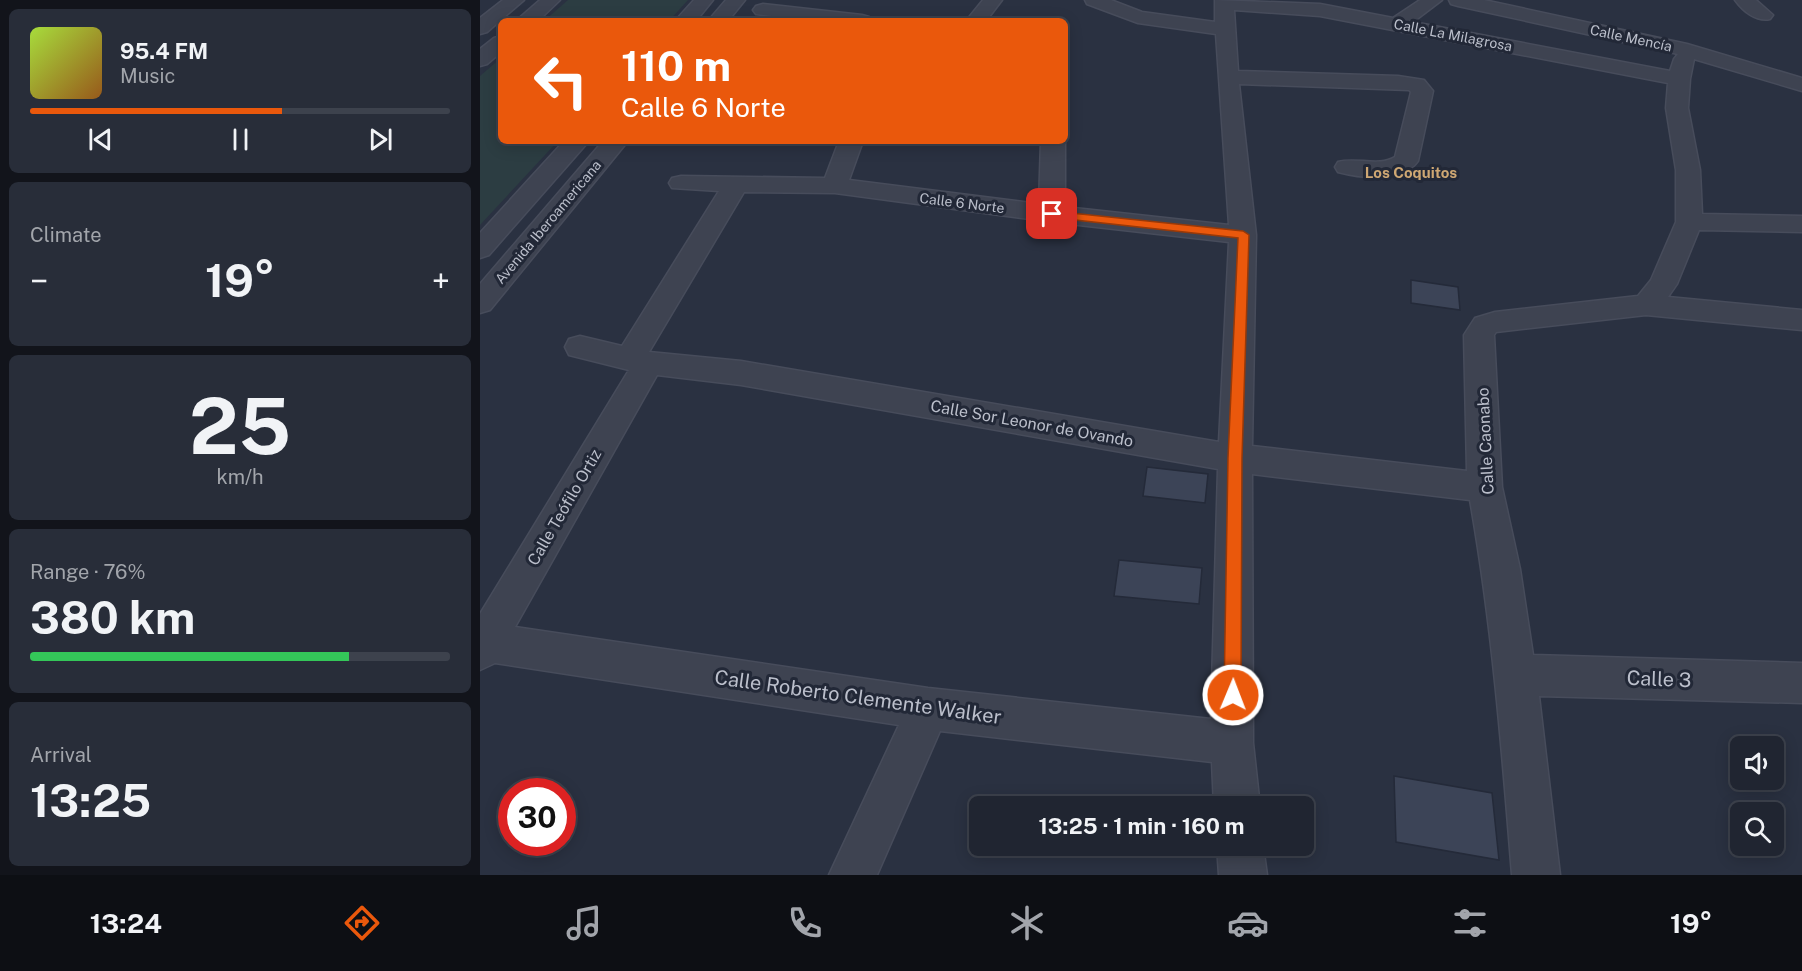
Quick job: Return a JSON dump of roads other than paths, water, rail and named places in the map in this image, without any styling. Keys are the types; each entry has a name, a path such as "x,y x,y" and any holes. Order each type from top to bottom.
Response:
{"street":[{"path":"480,28 515,0"},
{"path":"530,18 551,0"},
{"path":"688,18 704,0"},
{"path":"721,18 736,0"},
{"path":"978,18 993,0"},
{"name":"Calle La Milagrosa","path":"1094,0 1138,17 1224,11 1320,10 1680,79"},
{"path":"1397,24 1433,0"},
{"name":"Calle Mencía","path":"1458,0 1687,50 1802,86"},
{"path":"1744,0 1763,15"},
{"path":"763,10 835,18"},
{"path":"1224,11 1227,77 1243,235 1235,458 1232,742 1236,796"},
{"path":"480,60 498,45"},
{"path":"1646,305 1663,284 1689,222 1688,170 1677,108 1680,79 1687,50"},
{"path":"1227,77 1398,82 1416,85 1422,91 1406,161 1392,169 1347,167"},
{"name":"Avenida Iberoamericana","path":"480,249 574,144"},
{"name":"Avenida Iberoamericana","path":"480,303 613,144"},
{"path":"835,186 850,144"},
{"path":"1052,214 1053,144"},
{"name":"Calle 6 Norte","path":"681,183 835,186 1052,214 1243,235"},
{"name":"Calle Teófilo Ortiz","path":"483,647 737,183"},
{"path":"1689,222 1802,224"},
{"name":"Calle Caonabo","path":"1536,875 1516,675 1501,569 1485,487 1479,335 1485,325 1646,305 1802,320"},
{"name":"Calle Sor Leonor de Ovando","path":"580,347 639,361 741,373 1235,458 1485,487"},
{"name":"Calle Roberto Clemente Walker","path":"483,647 928,709 1232,742"},
{"name":"Calle 3","path":"1516,675 1802,683"},
{"path":"853,875 928,709"},
{"path":"1241,856 1243,875"}],"district":[{"name":"Los Coquitos","path":"1411,173"}]}
